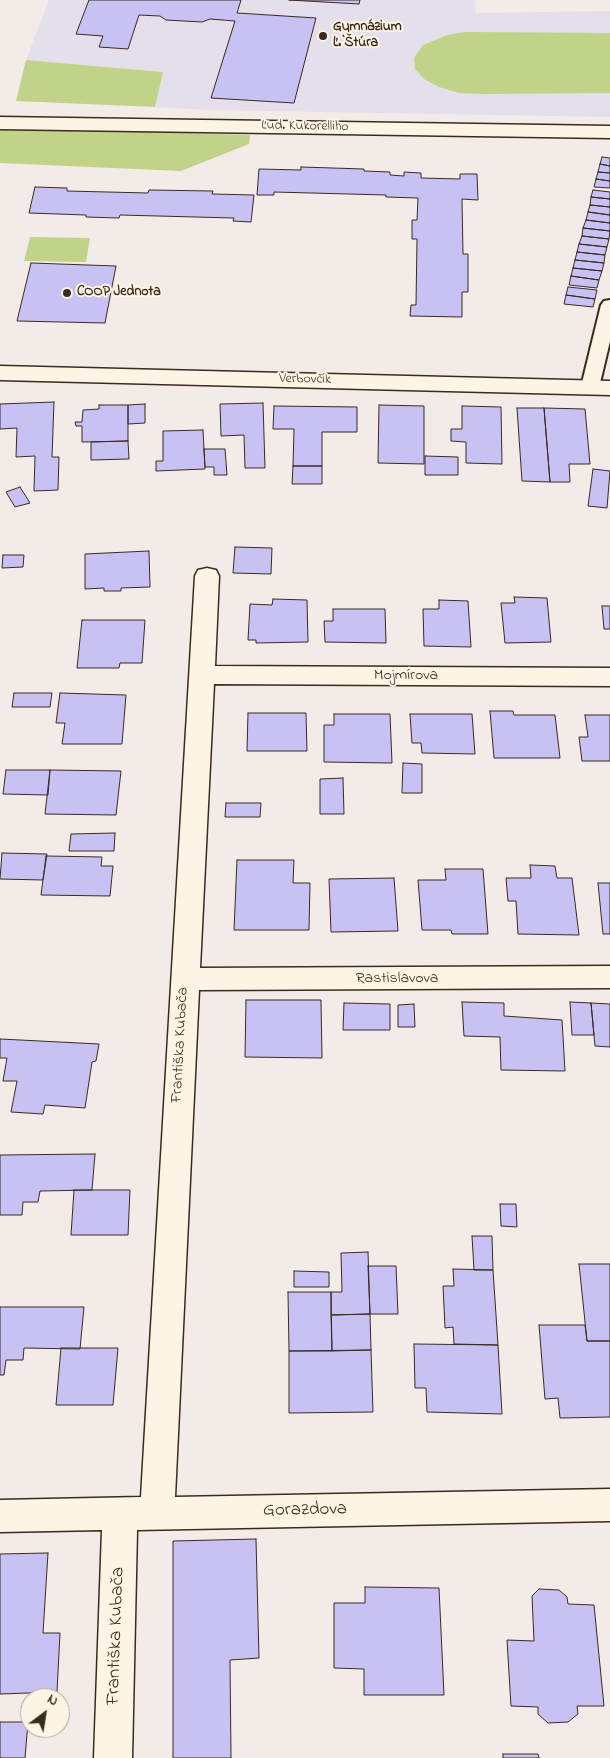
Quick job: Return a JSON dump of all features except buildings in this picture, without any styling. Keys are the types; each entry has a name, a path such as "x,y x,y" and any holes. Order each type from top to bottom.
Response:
{"street":[{"name":"Ľud. Kukorelliho","path":"0,123 610,132"},
{"name":"Verbovčík","path":"0,373 600,388"},
{"name":"Františka Kubača","path":"157,1513 207,576"},
{"name":"Mojmírova","path":"201,676 610,677"},
{"name":"Rastislavova","path":"185,979 610,978"},
{"name":"Gorazdova","path":"0,1516 610,1505"},
{"name":"Františka Kubača","path":"113,1758 120,1514"}],"lane":[{"path":"600,388 610,305"}],"shaded area":[{"name":"Gymnázium Ľ. Štúra","path":"49,0 474,0 476,13 610,11 610,117 210,110 155,107 163,72 26,60"}],"green space":[{"path":"465,32 610,33 610,93 459,93 439,87 424,79 415,69 414,58 423,45 447,35"},
{"path":"26,60 163,72 155,107 16,101"},
{"path":"0,128 250,135 249,144 181,171 0,163"},
{"path":"30,237 90,238 86,262 24,261"}],"place":[{"name":"Gymnázium Ľ. Štúra","path":"323,36"},
{"name":"COOP Jednota","path":"67,293"}]}
